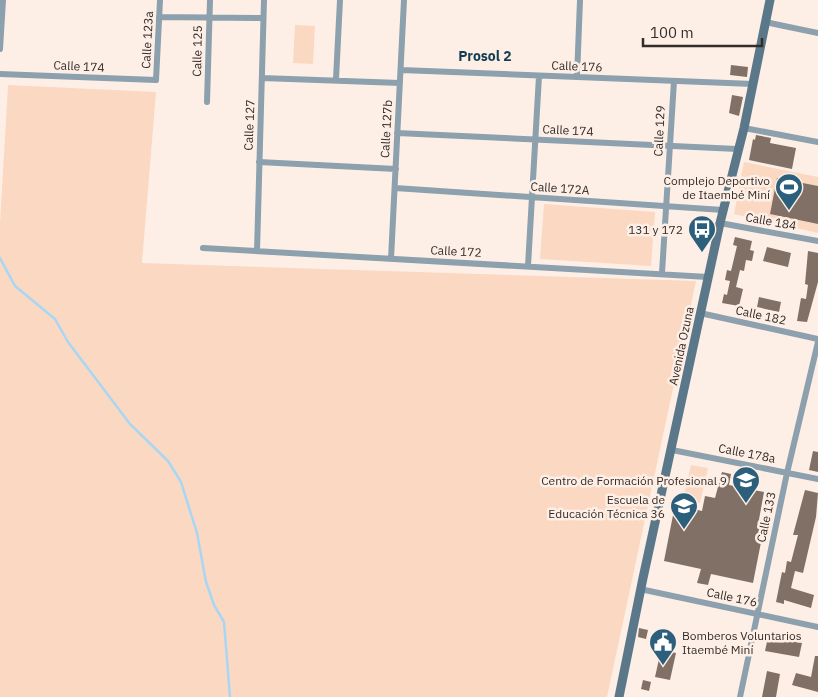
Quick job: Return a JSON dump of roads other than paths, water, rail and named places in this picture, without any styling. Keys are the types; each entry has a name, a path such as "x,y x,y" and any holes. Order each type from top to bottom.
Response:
{"main road":[{"name":"Avenida Ozuna","path":"619,697 640,589 672,450 708,276 737,149 744,128 770,0"}],"street":[{"path":"0,49 3,0"},
{"name":"Calle 123a","path":"156,80 160,0"},
{"name":"Calle 125","path":"207,102 210,0"},
{"name":"Calle 127","path":"257,252 264,0"},
{"path":"336,79 340,0"},
{"name":"Calle 127b","path":"391,258 404,0"},
{"path":"577,77 580,0"},
{"path":"159,17 263,18"},
{"path":"765,22 818,34"},
{"name":"Calle 176","path":"401,70 752,84"},
{"name":"Calle 174","path":"0,74 156,80"},
{"path":"528,266 539,76"},
{"path":"262,78 336,79 400,83"},
{"name":"Calle 129","path":"662,273 674,81"},
{"path":"744,128 818,142"},
{"name":"Calle 174","path":"398,133 737,149"},
{"path":"259,162 396,169"},
{"name":"Calle 172A","path":"395,188 723,210"},
{"name":"Calle 184","path":"720,223 818,241"},
{"name":"Calle 172","path":"203,248 708,276"},
{"name":"Calle 182","path":"700,313 818,340"},
{"name":"Calle 133","path":"740,697 787,473 818,340"},
{"name":"Calle 178a","path":"672,450 818,479"},
{"name":"Calle 176","path":"640,589 818,627"}],"waterway":[{"path":"0,258 15,286 55,319 68,342 130,424 168,461 181,482 197,533 206,582 214,605 224,622 230,697"}],"place":[{"name":"Complejo Deportivo de Itaembé Miní","path":"789,211"},
{"name":"131 y 172","path":"702,253"},
{"name":"Centro de Formación Profesional 9","path":"746,504"},
{"name":"Escuela de Educación Técnica 36","path":"684,530"},
{"name":"Bomberos Voluntarios Itaembé Miní","path":"663,666"}],"district":[{"name":"Prosol 2","path":"485,56"}]}
